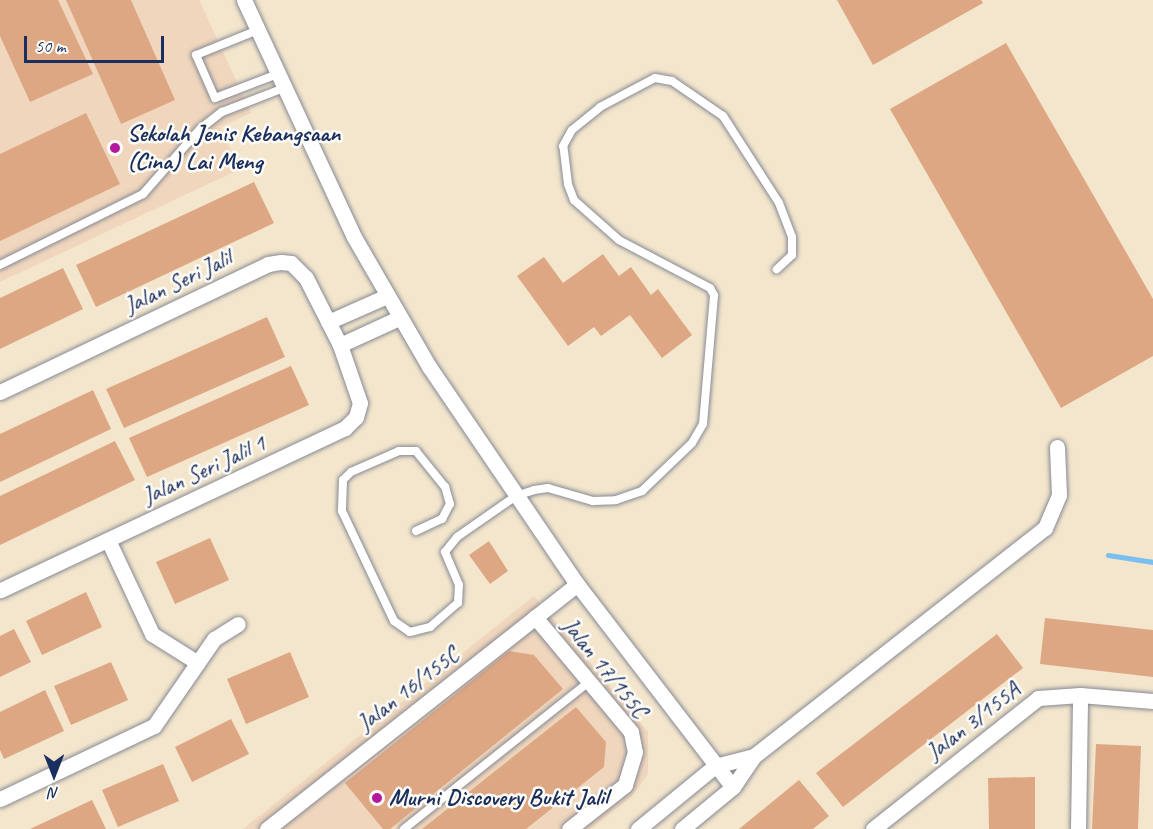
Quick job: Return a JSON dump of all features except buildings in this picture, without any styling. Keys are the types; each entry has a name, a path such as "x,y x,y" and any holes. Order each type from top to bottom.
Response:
{"street":[{"path":"244,0 354,237 399,318 577,584 733,787"},
{"name":"Jalan Seri Jalil","path":"0,392 268,264 291,263 298,267 340,345"},
{"path":"328,322 387,296"},
{"path":"340,345 399,318"},
{"name":"Jalan Seri Jalil 1","path":"0,590 345,428 356,417 360,403 340,345"},
{"path":"682,829 733,787 754,756 1038,534 1053,512 1059,495 1057,447"},
{"path":"108,540 152,633 198,663"},
{"name":"Jalan 16/155C","path":"267,829 577,584"},
{"name":"Jalan 17/155C","path":"535,617 631,732 635,752 625,785 569,829"},
{"path":"0,800 154,726 214,639 238,624"},
{"name":"Jalan 3/155A","path":"876,828 1024,706 1050,695 1153,701"},
{"path":"1078,829 1080,695"},
{"path":"638,829 715,766 754,756"}],"lane":[{"path":"258,30 196,55 215,98 281,81"},
{"path":"416,531 442,519 450,504 445,487 416,451 399,451 351,472 343,480 342,511 394,621 410,632 430,627 458,603 459,585 446,560 448,543 516,496 548,488 604,501 642,491 692,443 703,424 714,295 710,288 619,240 574,200 563,162 563,146 572,130 600,107 655,78 672,81 705,100 723,116 779,203 792,237 792,255 777,269"},
{"path":"0,265 143,194 200,129 215,118 281,81"},
{"path":"404,829 589,682"}],"shaded area":[{"name":"Sekolah Jenis Kebangsaan (Cina) Lai Meng","path":"0,0 199,0 251,113 220,127 240,169 0,282"},
{"path":"534,596 648,732 648,774 631,797 590,829 243,829"}],"waterway":[{"path":"1108,555 1153,562"}],"place":[{"name":"Sekolah Jenis Kebangsaan (Cina) Lai Meng","path":"115,148"},
{"name":"Murni Discovery Bukit Jalil","path":"377,798"}]}
